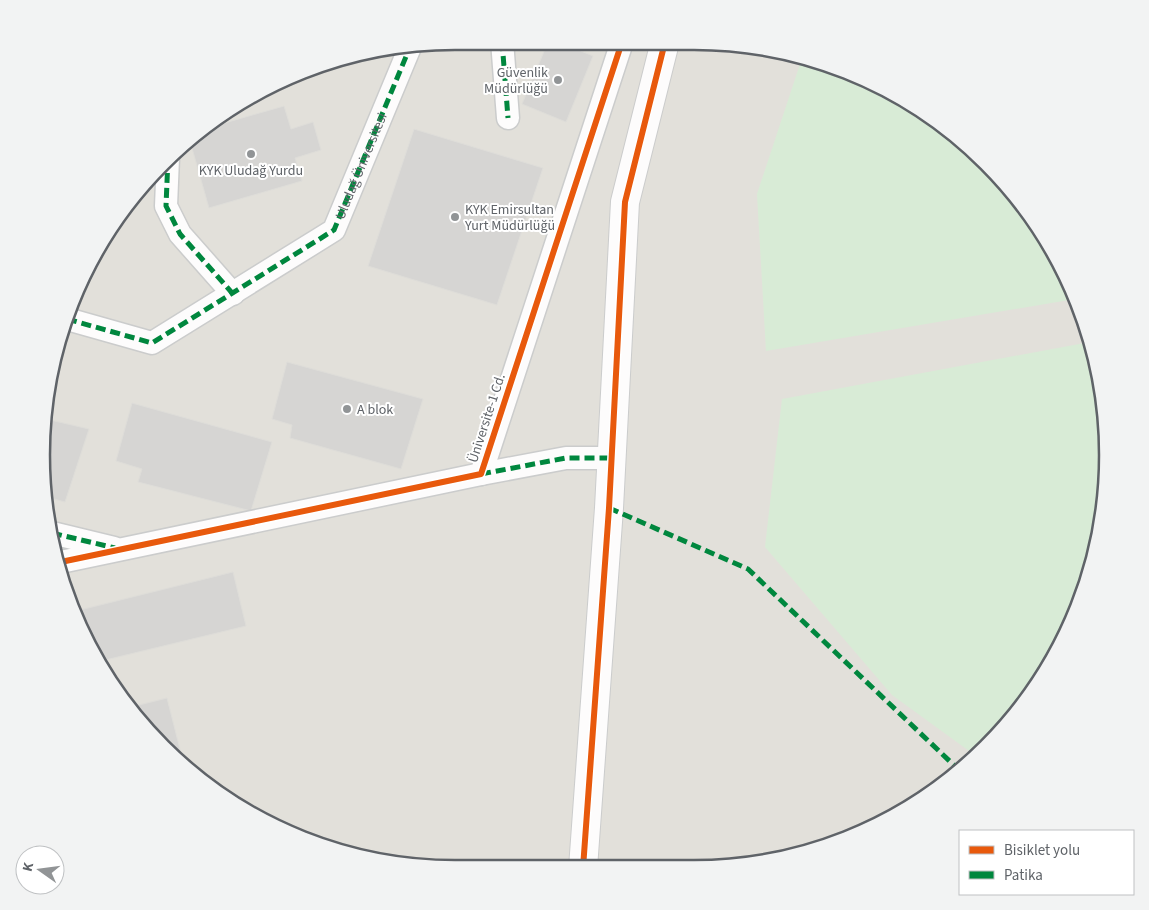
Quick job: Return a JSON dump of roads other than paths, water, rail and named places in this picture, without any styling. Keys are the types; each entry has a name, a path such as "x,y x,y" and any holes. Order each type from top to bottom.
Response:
{"street":[{"path":"503,50 508,118"},
{"name":"Üniversite-1 Cd.","path":"64,561 481,474 619,50"},
{"path":"584,860 612,458 624,202 663,50"},
{"name":"Uludağ Üniversitesi","path":"73,320 152,343 234,294 334,230 408,53"},
{"path":"167,171 166,206 180,234 234,294"},
{"path":"481,474 566,458 612,458"},
{"path":"58,535 120,550"}],"place":[{"name":"Güvenlik Müdürlüğü","path":"558,80"},
{"name":"KYK Uludağ Yurdu","path":"251,154"},
{"name":"KYK Emirsultan Yurt Müdürlüğü","path":"455,217"},
{"name":"A blok","path":"347,409"}]}
